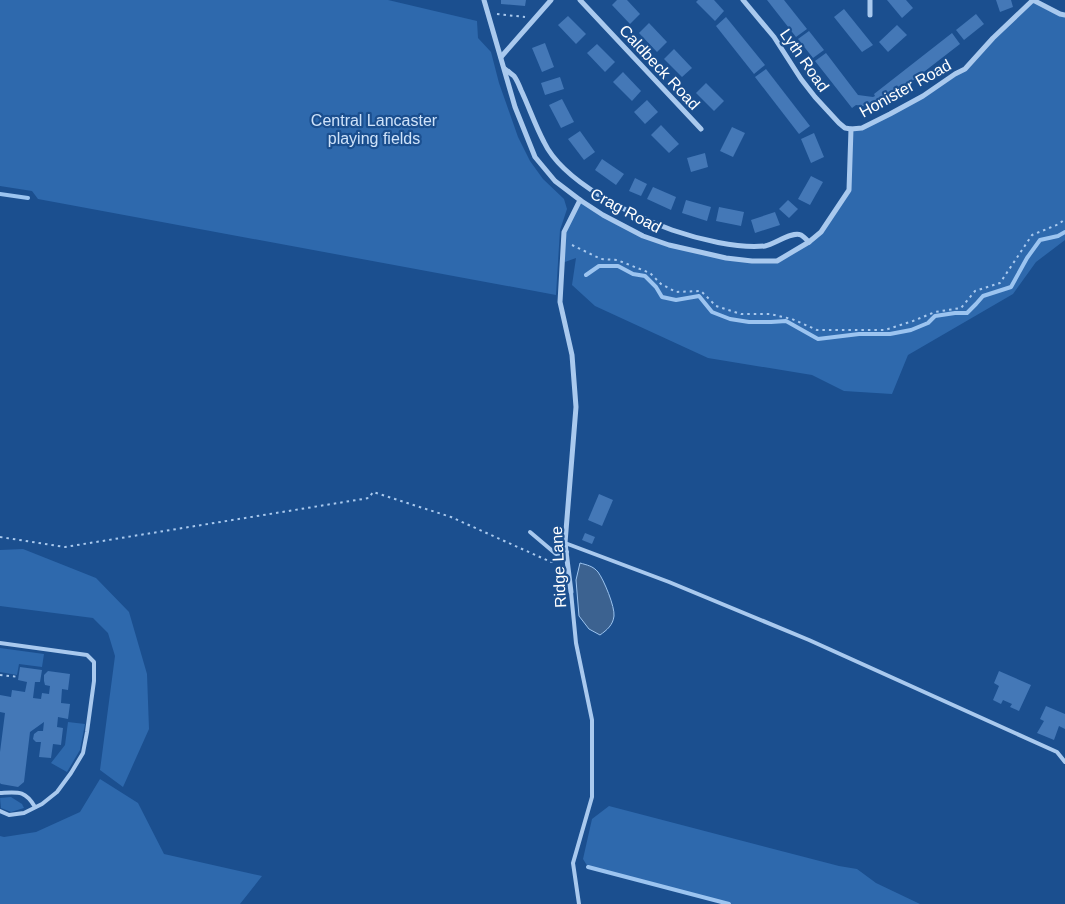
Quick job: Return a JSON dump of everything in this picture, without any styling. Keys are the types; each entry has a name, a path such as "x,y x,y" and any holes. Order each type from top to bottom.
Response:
{"street":[{"name":"Crag Road","path":"484,0 515,107 535,157 555,181 580,200 603,215 643,236 669,246 726,258 752,261 777,260 809,242 821,232 849,190 850,129"},
{"path":"501,57 551,0"},
{"name":"Caldbeck Road","path":"580,0 701,129"},
{"name":"Lyth Road","path":"743,0 774,37 815,97 839,123 845,128 850,129"},
{"path":"870,0 870,15"},
{"name":"Honister Road","path":"850,129 862,128 890,114 923,96 965,69 1033,0 1062,15"},
{"name":"Crag Road","path":"505,69 515,77 544,143 555,160 570,174 604,198 639,216 673,230 700,238 739,246 767,246 794,234 801,235 809,242"},
{"name":"Ridge Lane","path":"571,592 565,543 576,407 572,355 560,302 564,232 580,200"}],"lane":[{"path":"530,532 556,554 566,552"},
{"path":"565,543 669,582 809,640 1057,752 1065,762"},
{"name":"Ridge Lane","path":"571,592 576,643 592,720 592,797 573,863 579,904"},
{"path":"0,643 78,653 87,655 94,662 94,681 83,753 71,773 56,792 42,804 24,813 9,815 0,811"},
{"path":"0,794 18,792 30,799 35,807"}],"path":[{"path":"487,13 535,18"},
{"path":"563,240 601,259 617,260 650,273 661,284 676,292 701,291 716,306 741,314 770,314 817,330 885,330 935,312 961,308 975,291 1000,283 1032,235 1059,224 1065,219"},
{"path":"0,537 65,547 369,498 374,492 450,517 551,562 567,562"},
{"path":"0,675 19,677"}],"green space":[{"name":"Central Lancaster playing fields","path":"0,0 388,0 477,21 478,38 491,52 499,83 518,137 530,161 543,179 564,199 567,209 560,230 556,295 38,199 32,191 0,186"},
{"path":"1033,0 1065,15 1065,240 1036,262 1013,294 908,355 892,394 844,391 812,375 708,358 595,306 572,285 576,258 562,263 564,232 580,200 643,236 726,258 777,261 821,232 849,190 851,129 862,128 890,114 965,69"},
{"path":"23,549 96,578 129,612 147,674 149,729 123,787 100,770 115,656 108,633 93,618 0,606 0,550"},
{"path":"0,648 44,654 42,667 19,664 17,675 0,672"},
{"path":"68,722 85,724 80,750 67,772 51,763 65,745"},
{"path":"100,779 138,803 164,854 262,876 240,904 0,904 0,836 36,832 80,812"},
{"path":"11,797 22,804 24,808 11,812 1,808 0,798"},
{"path":"609,806 839,866 857,869 876,883 920,904 729,904 588,867 583,859 592,819"}],"shaded area":[{"path":"580,563 592,567 598,572 613,606 614,616 611,625 600,635 589,629 579,616 576,580"}],"building":[{"path":"501,0 526,0 525,6 501,4"},
{"path":"617,0 627,0 640,14 630,24 612,5"},
{"path":"698,0 714,0 724,11 715,21 696,2"},
{"path":"767,0 784,0 807,29 796,37"},
{"path":"887,0 906,0 913,8 902,18"},
{"path":"996,0 1011,0 1013,7 1000,12"},
{"path":"844,9 873,45 862,52 834,17"},
{"path":"976,14 984,24 964,40 956,30"},
{"path":"568,16 586,34 576,44 558,25"},
{"path":"726,17 765,65 754,74 716,26"},
{"path":"649,23 667,42 657,52 639,33"},
{"path":"897,25 907,35 888,52 879,42"},
{"path":"809,31 824,50 813,58 798,39"},
{"path":"952,33 960,44 872,112 869,107 856,105 852,108 815,61 826,53 858,95 873,97 875,96 874,94"},
{"path":"545,43 554,67 542,72 532,48"},
{"path":"597,44 615,62 605,72 587,53"},
{"path":"674,49 692,68 682,77 664,59"},
{"path":"766,69 810,126 799,134 755,77"},
{"path":"623,72 641,91 632,101 613,82"},
{"path":"560,77 564,89 545,95 541,83"},
{"path":"706,83 724,101 714,111 696,93"},
{"path":"562,99 574,122 561,128 549,105"},
{"path":"647,100 658,112 645,124 634,112"},
{"path":"661,125 679,144 669,153 651,135"},
{"path":"732,127 745,133 733,157 720,151"},
{"path":"580,131 595,152 584,160 568,139"},
{"path":"814,133 824,157 811,163 801,139"},
{"path":"705,153 708,167 691,172 687,158"},
{"path":"602,159 624,174 616,185 595,170"},
{"path":"811,176 823,182 810,205 798,199"},
{"path":"635,178 647,184 641,196 629,191"},
{"path":"653,187 676,197 671,210 647,199"},
{"path":"686,200 711,207 707,221 682,213"},
{"path":"788,200 798,209 789,218 779,209"},
{"path":"719,207 744,212 741,226 716,221"},
{"path":"775,212 780,225 755,233 751,220"},
{"path":"599,494 613,500 602,526 588,520"},
{"path":"585,533 595,537 592,544 582,540"},
{"path":"20,667 42,670 40,682 35,682 33,698 41,699 42,693 49,694 50,686 45,685 44,681 44,675 48,671 70,674 68,690 62,689 61,703 70,704 68,719 58,717 57,727 63,728 61,745 53,744 51,758 39,757 41,742 36,742 33,739 34,734 38,731 43,731 44,722 30,732 24,782 18,787 0,783 0,752 5,713 0,712 0,695 11,697 12,690 25,692 27,682 18,680"},
{"path":"999,671 1031,685 1019,711 1010,707 1012,704 1003,700 1001,704 993,700 999,686 994,683"},
{"path":"1046,706 1065,714 1065,729 1059,726 1054,740 1037,733 1044,721 1040,719"}],"waterway":[{"path":"0,194 28,198"},
{"path":"586,275 599,266 618,266 633,274 645,276 656,287 662,297 676,300 699,296 712,312 730,319 749,322 786,321 818,339 859,334 890,334 911,330 928,323 935,316 967,313 983,296 1011,287 1027,258 1040,240 1058,236 1065,232"},
{"path":"588,867 729,904"}]}
